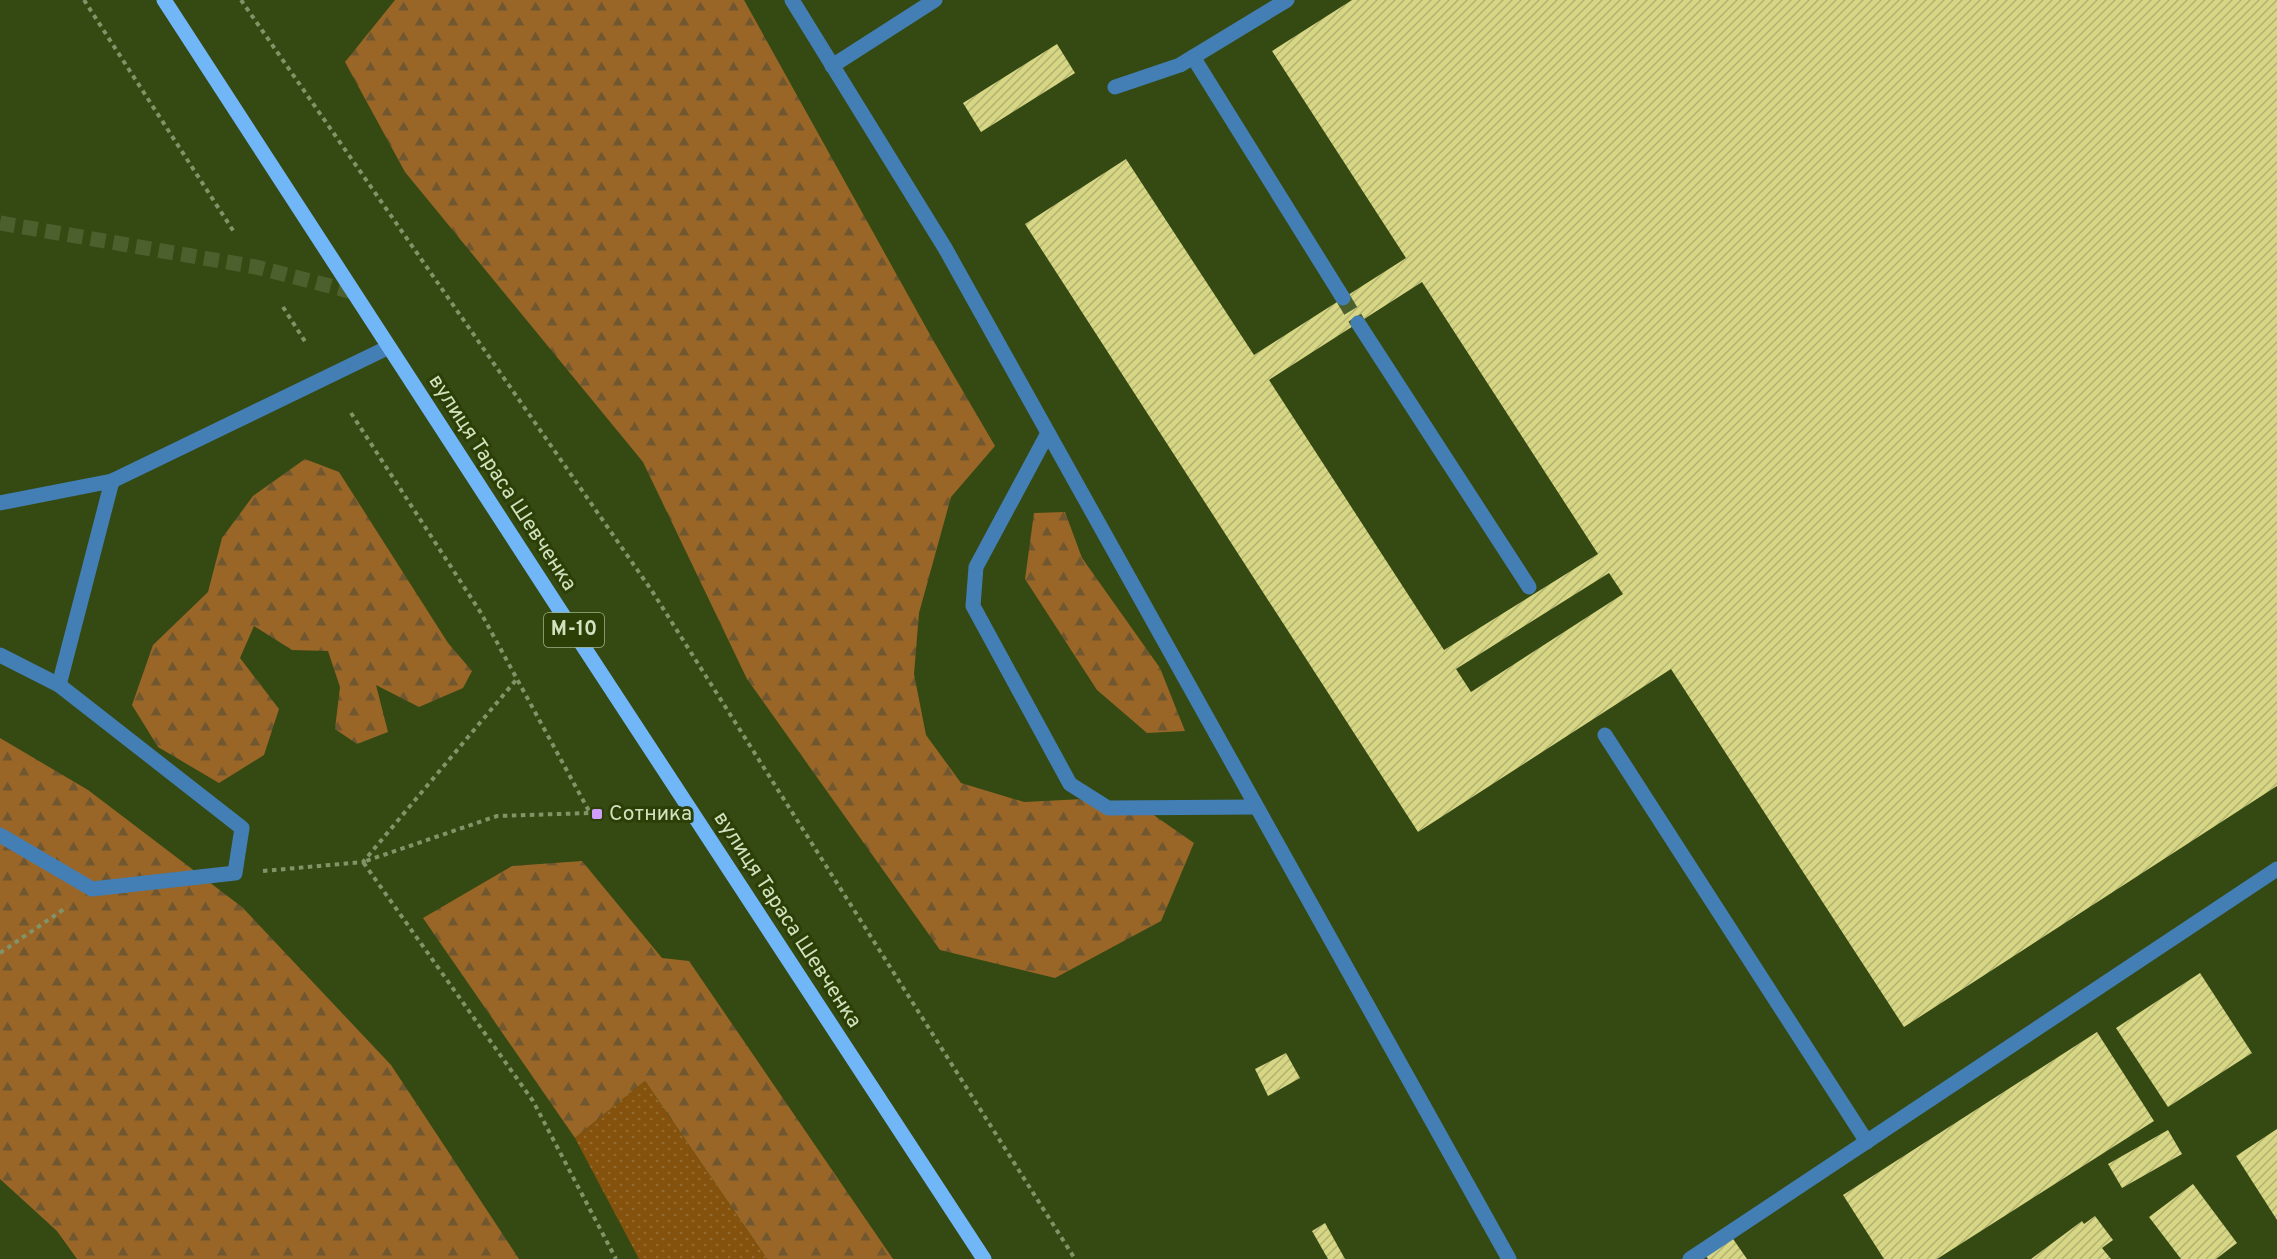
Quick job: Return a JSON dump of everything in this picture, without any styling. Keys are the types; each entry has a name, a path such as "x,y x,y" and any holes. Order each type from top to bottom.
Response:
{"main road":[{"name":"вулиця Тараса Шевченка","path":"164,0 514,543 580,640 663,771 984,1259"}],"lane":[{"path":"792,0 945,248 1509,1259"},
{"path":"832,66 934,0"},
{"path":"1115,87 1180,65 1287,0"},
{"path":"1193,57 1343,298"},
{"path":"1358,323 1529,587"},
{"path":"0,503 112,481 389,347"},
{"path":"1048,433 976,567 973,606 1070,784 1108,808 1256,807"},
{"path":"59,685 112,481"},
{"path":"0,655 59,685 242,828 236,873 92,889 0,835"},
{"path":"1605,735 1867,1142"},
{"path":"1690,1259 2277,869"}],"path":[{"path":"84,0 234,232"},
{"path":"241,0 652,591 1075,1259"},
{"path":"283,308 306,343"},
{"path":"236,873 363,862 497,816 590,813 481,613 351,413"},
{"path":"363,862 516,680"},
{"path":"363,862 532,1101 616,1259"},
{"path":"0,953 92,889"}],"green space":[{"path":"395,0 744,0 933,340 995,446 951,497 919,613 914,674 926,735 961,783 1024,802 1084,799 1145,809 1194,843 1161,921 1055,978 940,950 747,679 643,462 405,172 345,62"},
{"path":"305,459 339,472 448,643 472,671 463,688 419,707 376,685 388,732 357,744 335,729 340,687 328,651 292,650 254,626 240,658 279,709 264,755 219,783 158,747 132,705 153,645 208,592 222,538 253,496"},
{"path":"1065,512 1082,558 1160,668 1185,731 1147,733 1097,690 1025,579 1034,513"},
{"path":"0,738 88,790 242,907 391,1065 519,1259 77,1259 57,1231 0,1179"},
{"path":"582,861 662,958 689,961 893,1259 767,1259 645,1081 575,1138 423,918 512,866"}],"shaded area":[{"path":"645,1081 767,1259 639,1259 575,1138"}],"building":[{"path":"1352,0 2277,0 2277,786 1904,1027 1671,669 1418,832 1025,224 1126,159 1254,355 1406,258 1272,51","holes":["1422,282 1598,554 1444,650 1269,380","1609,573 1623,594 1471,692 1456,669"]},
{"path":"1057,44 1075,73 981,132 963,103"},
{"path":"2200,973 2252,1053 2168,1107 2116,1028"},
{"path":"2097,1032 2154,1121 1937,1259 1884,1259 1843,1195"},
{"path":"1286,1053 1300,1078 1268,1096 1255,1069"},
{"path":"2277,1129 2277,1220 2236,1156"},
{"path":"2168,1130 2182,1154 2122,1188 2108,1164"},
{"path":"2193,1184 2237,1243 2216,1259 2181,1259 2149,1217"},
{"path":"2095,1216 2113,1240 2102,1248 2111,1259 2031,1259 2082,1221 2084,1224"},
{"path":"1325,1223 1345,1259 1328,1259 1312,1231"},
{"path":"1731,1236 1747,1259 1708,1259 1704,1253"}],"tunnel":[{"path":"0,223 256,267 353,292"},
{"path":"1343,298 1358,323"}],"place":[{"name":"Сотника","path":"597,814"}]}
